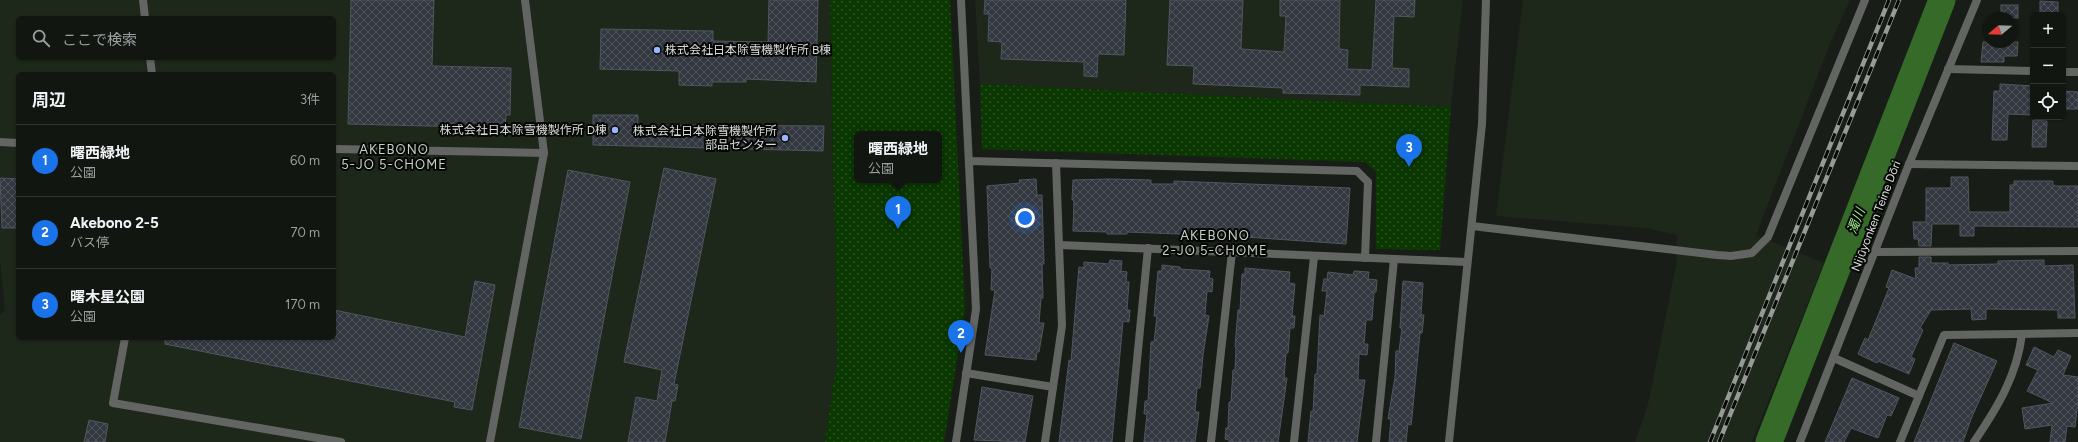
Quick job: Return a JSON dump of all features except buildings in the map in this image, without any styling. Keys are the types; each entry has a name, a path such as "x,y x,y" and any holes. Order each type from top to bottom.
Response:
{"street":[{"path":"143,0 145,16"},
{"path":"490,442 544,153 525,0"},
{"path":"956,442 976,309 961,0"},
{"path":"1449,442 1482,124 1486,0"},
{"path":"1472,226 1710,254 1731,256 1752,253 1768,237 1865,0"},
{"name":"Nijūyonken Teine Dōri","path":"1800,442 1909,164 1977,0"},
{"path":"150,60 152,72"},
{"path":"1948,69 2030,71"},
{"path":"2066,72 2078,72"},
{"path":"0,142 16,143"},
{"path":"336,149 544,153"},
{"path":"969,161 1357,171 1368,182 1365,258"},
{"path":"1045,442 1062,326 1056,164"},
{"path":"1909,164 2078,166"},
{"path":"1060,245 1314,257 1467,262"},
{"path":"1129,442 1148,248"},
{"path":"1875,252 2078,251"},
{"path":"1211,442 1232,252"},
{"path":"1294,442 1314,257"},
{"path":"1376,442 1394,259"},
{"path":"1900,442 1944,335 2078,333"},
{"path":"1974,442 2001,401 2020,352 2022,334"},
{"path":"125,340 113,403 340,442"},
{"path":"1834,358 1919,396"},
{"path":"966,373 1053,387"}],"shaded area":[{"path":"0,0 830,0 837,359 825,442 0,442 0,315 5,310 0,261"},
{"path":"975,0 1463,0 1451,107 980,84"},
{"path":"1523,0 1850,0 1830,44 1756,235 1824,263 1752,442 1635,442 1648,404 1676,265 1677,235 1646,228 1496,216"}],"green space":[{"path":"830,0 950,0 965,309 944,442 825,442 837,359"},
{"path":"980,84 1451,107 1440,250 1376,249 1376,172 1365,162 982,149"}],"waterway":[{"name":"濁川","path":"1769,442 1942,0"}],"railway":[{"path":"1710,442 1889,0"},
{"path":"1719,442 1899,0"}],"place":[{"name":"株式会社日本除雪機製作所 B棟","path":"657,50"},
{"name":"株式会社日本除雪機製作所 D棟","path":"615,130"},
{"name":"株式会社日本除雪機製作所 部品センター","path":"785,138"},
{"name":"曙木星公園","path":"1409,167"},
{"name":"曙西緑地","path":"898,229"},
{"name":"Akebono 2-5","path":"961,353"}],"district":[{"name":"AKEBONO 5-JO 5-CHOME","path":"394,156"},
{"name":"AKEBONO 2-JO 5-CHOME","path":"1215,242"}]}
